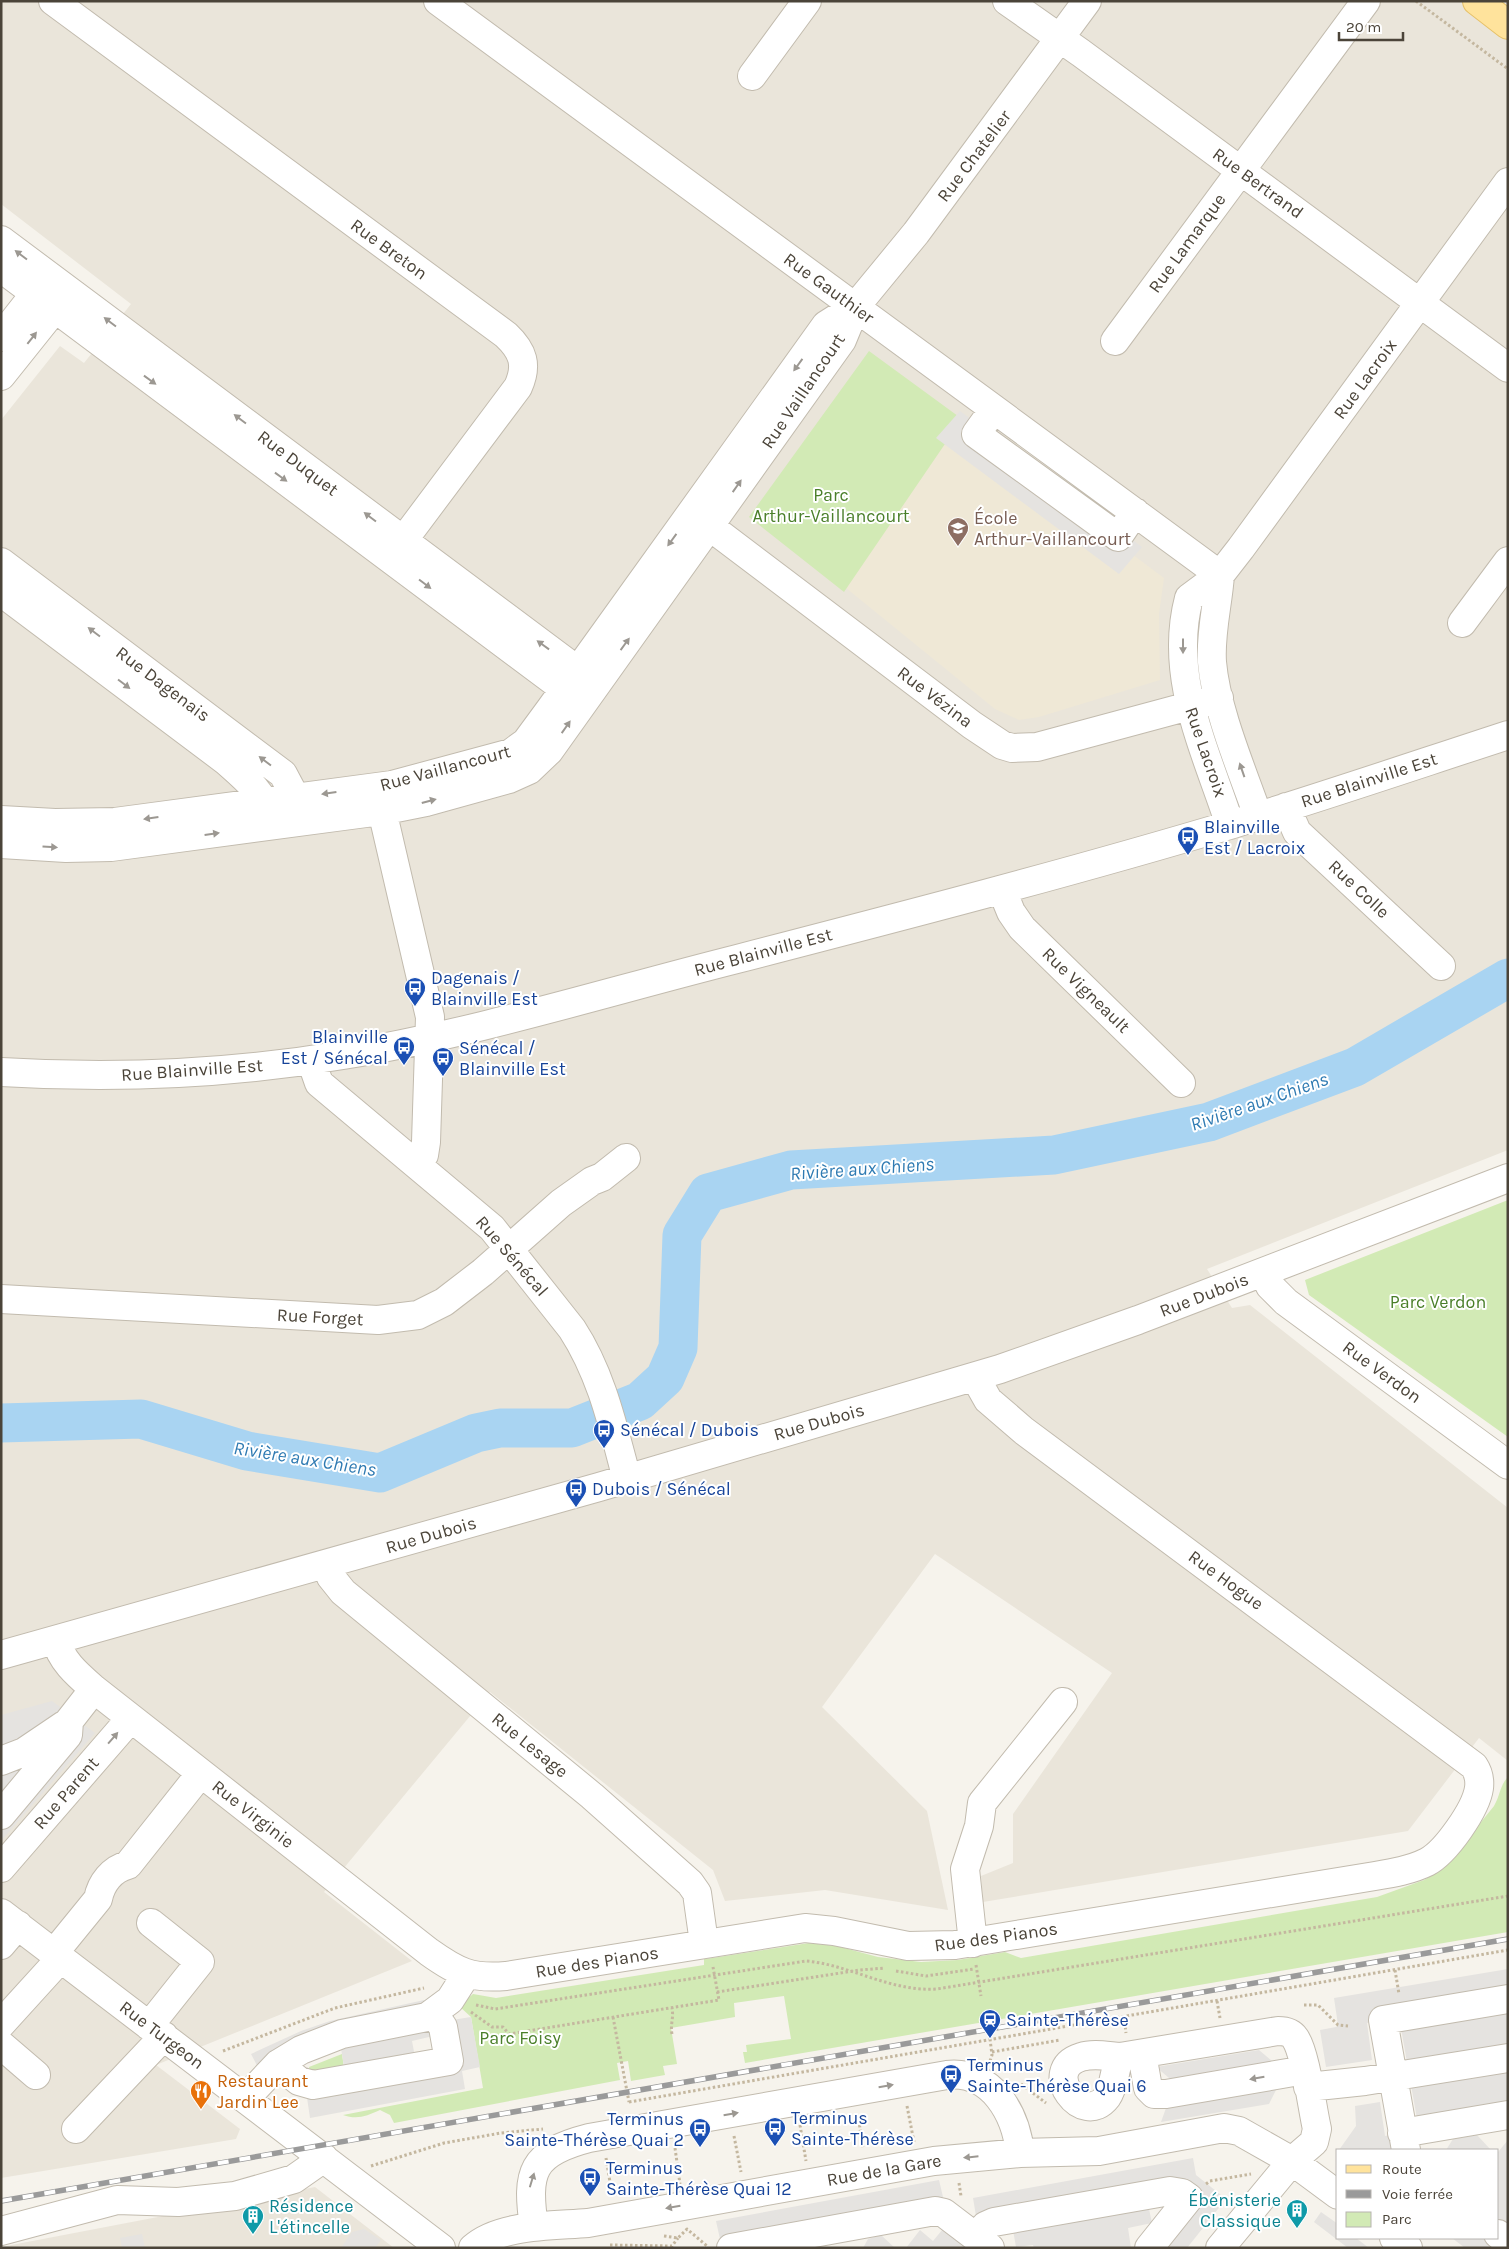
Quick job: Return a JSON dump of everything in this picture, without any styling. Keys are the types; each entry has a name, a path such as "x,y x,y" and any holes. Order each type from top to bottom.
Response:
{"main road":[{"path":"1477,1 1508,25"}],"street":[{"name":"Rue Breton","path":"53,1 506,335 522,355 524,369 518,387 397,550"},
{"name":"Rue Gauthier","path":"438,1 1220,575"},
{"path":"752,76 807,1"},
{"name":"Rue Bertrand","path":"1007,1 1508,368"},
{"name":"Rue Chatelier","path":"856,306 916,233 1087,1"},
{"name":"Rue Lamarque","path":"1115,341 1366,1"},
{"name":"Rue Lacroix","path":"1230,824 1190,706 1183,663 1183,635 1189,598 1220,575 1508,182"},
{"name":"Rue Duquet","path":"1,240 52,292 580,686"},
{"name":"Rue Duquet","path":"1,268 52,292"},
{"path":"1,337 52,292"},
{"path":"1,376 52,292"},
{"name":"Rue Vaillancourt","path":"1,844 66,848 111,847 282,812 379,799 426,802 524,772 544,757 580,686 700,520 826,325 856,306"},
{"name":"Rue Vézina","path":"700,520 972,725 1002,745 1025,748 1054,744 1219,698"},
{"path":"1462,623 1508,561"},
{"name":"Rue Dagenais","path":"1,562 278,770 289,782 282,812 226,761 1,592"},
{"name":"Rue Lacroix","path":"1220,575 1211,648 1213,674 1219,698 1258,816"},
{"name":"Rue Blainville Est","path":"1,1072 130,1076 311,1060 431,1038 1002,890 1258,816 1508,735"},
{"path":"379,799 428,1007 431,1038 426,1149 417,1165"},
{"name":"Rue Colle","path":"1286,807 1297,832 1441,966"},
{"name":"Rue Vaillancourt","path":"1,820 55,823 108,822 282,812"},
{"name":"Rue Vigneault","path":"1002,890 1011,912 1022,928 1181,1083"},
{"name":"Rue Sénécal","path":"311,1060 319,1083 483,1219 509,1247 584,1347 605,1400 627,1479"},
{"name":"Rue Forget","path":"1,1299 394,1320 418,1316 440,1305 483,1272 561,1203 592,1181 602,1177 626,1158"},
{"name":"Rue Dubois","path":"1,1655 627,1479 974,1377 1096,1336 1508,1178"},
{"name":"Rue Verdon","path":"1264,1272 1270,1286 1286,1302 1508,1465"},
{"name":"Rue Hogue","path":"974,1377 988,1400 1024,1431 1459,1753 1474,1766 1480,1781"},
{"name":"Rue Lesage","path":"326,1564 330,1577 343,1592 592,1796 690,1883 697,1893 704,1943"},
{"name":"Rue Virginie","path":"56,1640 58,1648 72,1669 94,1689 429,1952 466,1975"},
{"path":"34,1776 7,1760 49,1736 69,1721 94,1689"},
{"path":"975,1957 965,1869 979,1826 982,1803 1063,1702"},
{"name":"Rue Parent","path":"1,1868 131,1718"},
{"path":"1,1815 68,1735 69,1721"},
{"path":"1,2024 58,1956 98,1900 100,1888 117,1868 128,1865 201,1773"},
{"name":"Rue des Pianos","path":"466,1975 483,1978 506,1976 793,1929 815,1928 908,1946 939,1946 975,1957 1413,1868 1435,1857 1450,1839 1475,1802 1480,1781"},
{"path":"76,2129 157,2031 200,1962 151,1923"},
{"name":"Rue Turgeon","path":"7,1928 58,1956 441,2248"},
{"path":"246,2098 278,2064 320,2042 342,2034 412,2022 433,2013 450,2000 466,1975"},
{"path":"1508,1999 1383,2020 1404,2142 1508,2115"},
{"path":"278,2064 299,2081 313,2085 449,2061 443,2028 433,2013"},
{"path":"1317,2129 1306,2078 1295,2038 1284,2030 1130,2048 1148,2088 1154,2094 1306,2078 1365,2081 1508,2058"},
{"path":"1,2045 36,2075"},
{"path":"534,2227 530,2190 532,2179 544,2158 563,2146 589,2138 947,2075 972,2076 997,2094 1013,2119 1020,2153"},
{"path":"1220,2248 1292,2161 1314,2142 1317,2129 1338,2096 1365,2081"},
{"name":"Rue de la Gare","path":"472,2248 490,2237 534,2227 588,2223 934,2161 1020,2153 1099,2151 1224,2128 1239,2131 1292,2161 1336,2194"},
{"path":"1,2231 117,2200 178,2202 235,2196 294,2179 324,2158"},
{"path":"983,2243 985,2226 994,2222 1170,2191 1182,2193 1189,2198 1149,2248"},
{"path":"731,2248 935,2211 944,2213 983,2243"},
{"path":"1395,2239 1408,2248"}],"path":[{"path":"1416,1 1508,69"},
{"path":"613,2017 629,2102 1508,1950"},
{"path":"717,1992 873,1968 926,1976 975,1957 981,1996"},
{"path":"1395,1970 1398,1987"},
{"path":"468,2005 470,2011 492,2028 503,2027 509,2034 718,2000 715,1974"},
{"path":"1217,2001 1220,2019"},
{"path":"1304,2005 1318,2005 1338,2025 1348,2026"},
{"path":"672,2008 674,2021 671,2028 672,2034"},
{"path":"1124,2017 1130,2048"},
{"path":"990,2039 992,2052 990,2062"},
{"path":"992,2052 1067,2039"},
{"path":"906,2098 914,2144"},
{"path":"856,2153 864,2153 858,2110"},
{"path":"799,2120 806,2164"},
{"path":"366,2170 375,2164 444,2143 501,2133 546,2129"},
{"path":"734,2131 741,2176"},
{"path":"674,2142 681,2188 687,2187"},
{"path":"909,2144 924,2143"},
{"path":"599,2159 614,2156"},
{"path":"606,2158 614,2202"},
{"path":"1206,2184 1210,2181 1254,2174"},
{"path":"958,2178 962,2200"},
{"path":"608,2245 672,2246 678,2238"},
{"path":"701,2247 704,2243"}],"shaded area":[{"path":"1,1 1508,1 1508,1150 1207,1269 1232,1308 1250,1305 1508,1508 1508,1761 1479,1738 1408,1831 983,1902 981,1876 1013,1863 1013,1814 1112,1673 935,1554 822,1707 927,1811 948,1910 825,1890 725,1901 713,1870 490,1692 324,1892 412,1961 156,2065 240,2129 236,2139 1,2178 1,420 60,346 84,363 131,304 1,204"},
{"path":"960,411 1142,547 1119,574 936,438"},
{"name":"École Arthur-Vaillancourt","path":"971,434 1164,578 1159,614 1160,680 1039,717 1019,720 995,709 756,515"},
{"path":"52,1701 95,1733 1,1841 1,1715"},
{"path":"1508,1969 1508,2128 1419,2130 1399,2017 1367,2023 1372,2060 1326,2067 1320,2030 1338,2025 1334,1998"},
{"path":"424,2000 433,2013 452,2020 471,2017 480,2067 462,2071 465,2089 310,2118 305,2084 346,2079 339,2036 263,2077 251,2054 301,2031 330,2021","holes":["429,2037 432,2039 434,2053 415,2057 412,2041"]},
{"path":"1259,2050 1279,2067 1279,2084 1269,2104 1161,2122 1175,2083 1156,2067"},
{"path":"1380,2102 1385,2136 1402,2133 1406,2149 1340,2149 1356,2126 1355,2106"},
{"path":"1477,2135 1490,2149 1447,2149 1453,2139"},
{"path":"1508,2140 1508,2248 1465,2248 1453,2239 1499,2239 1499,2151"},
{"path":"1193,2158 1196,2175 1226,2199 1187,2248 1149,2248 1189,2198 1146,2195 1152,2223 1128,2228 1131,2248 1034,2248 1033,2245 1016,2247 1011,2219 976,2216 973,2198"},
{"path":"939,2180 943,2197 942,2212 722,2248 716,2221"},
{"path":"315,2187 394,2248 1,2248 1,2247"},
{"path":"1321,2212 1336,2223 1336,2239 1314,2222"},
{"path":"952,2218 990,2248 906,2248 920,2230 933,2241"},
{"path":"364,2229 381,2240 375,2248 341,2248 352,2232"},
{"path":"142,2234 145,2248 122,2248 120,2238"},
{"path":"881,2235 895,2248 863,2248 868,2239"},
{"path":"1336,2239 1357,2239 1369,2248 1348,2248"}],"green space":[{"name":"Parc Arthur-Vaillancourt","path":"869,351 962,419 844,592 749,517"},
{"name":"Parc Verdon","path":"1508,1200 1508,1437 1309,1295 1305,1280"},
{"name":"Parc Foisy","path":"1508,1777 1508,1932 745,2063 743,2052 747,2052 746,2045 791,2039 784,1996 734,2003 735,2017 671,2028 677,2064 663,2066 665,2075 631,2081 628,2061 617,2063 620,2080 394,2123 390,2115 380,2110 362,2117 343,2115 483,2088 471,2017 459,2006 473,1994 496,1998 704,1965 704,1959 809,1943 837,1946 878,1957 921,1962 958,1960 1005,1952 1021,1958 1377,1897 1424,1880 1443,1869 1494,1806"},
{"path":"342,2054 344,2068 310,2074 309,2067"}],"waterway":[{"name":"Rivière aux Chiens","path":"1,1423 141,1419 247,1451 380,1473 476,1433 500,1428 572,1428 640,1401 665,1378 678,1348 682,1235 708,1193 791,1170 1054,1155 1209,1122 1355,1067 1508,978"}],"railway":[{"path":"1,2201 1508,1939"}],"place":[{"name":"École Arthur-Vaillancourt","path":"958,547"},
{"name":"Blainville Est / Lacroix","path":"1188,856"},
{"name":"Dagenais / Blainville Est","path":"415,1007"},
{"name":"Blainville Est / Sénécal","path":"404,1066"},
{"name":"Sénécal / Blainville Est","path":"443,1077"},
{"name":"Sénécal / Dubois","path":"604,1449"},
{"name":"Dubois / Sénécal","path":"576,1508"},
{"name":"Sainte-Thérèse","path":"990,2039"},
{"name":"Terminus Sainte-Thérèse Quai 6","path":"951,2094"},
{"name":"Restaurant Jardin Lee","path":"201,2110"},
{"name":"Terminus Sainte-Thérèse","path":"775,2147"},
{"name":"Terminus Sainte-Thérèse Quai 2","path":"700,2148"},
{"name":"Terminus Sainte-Thérèse Quai 12","path":"590,2197"},
{"name":"Ébénisterie Classique","path":"1297,2229"},
{"name":"Résidence L'étincelle","path":"253,2235"}]}
